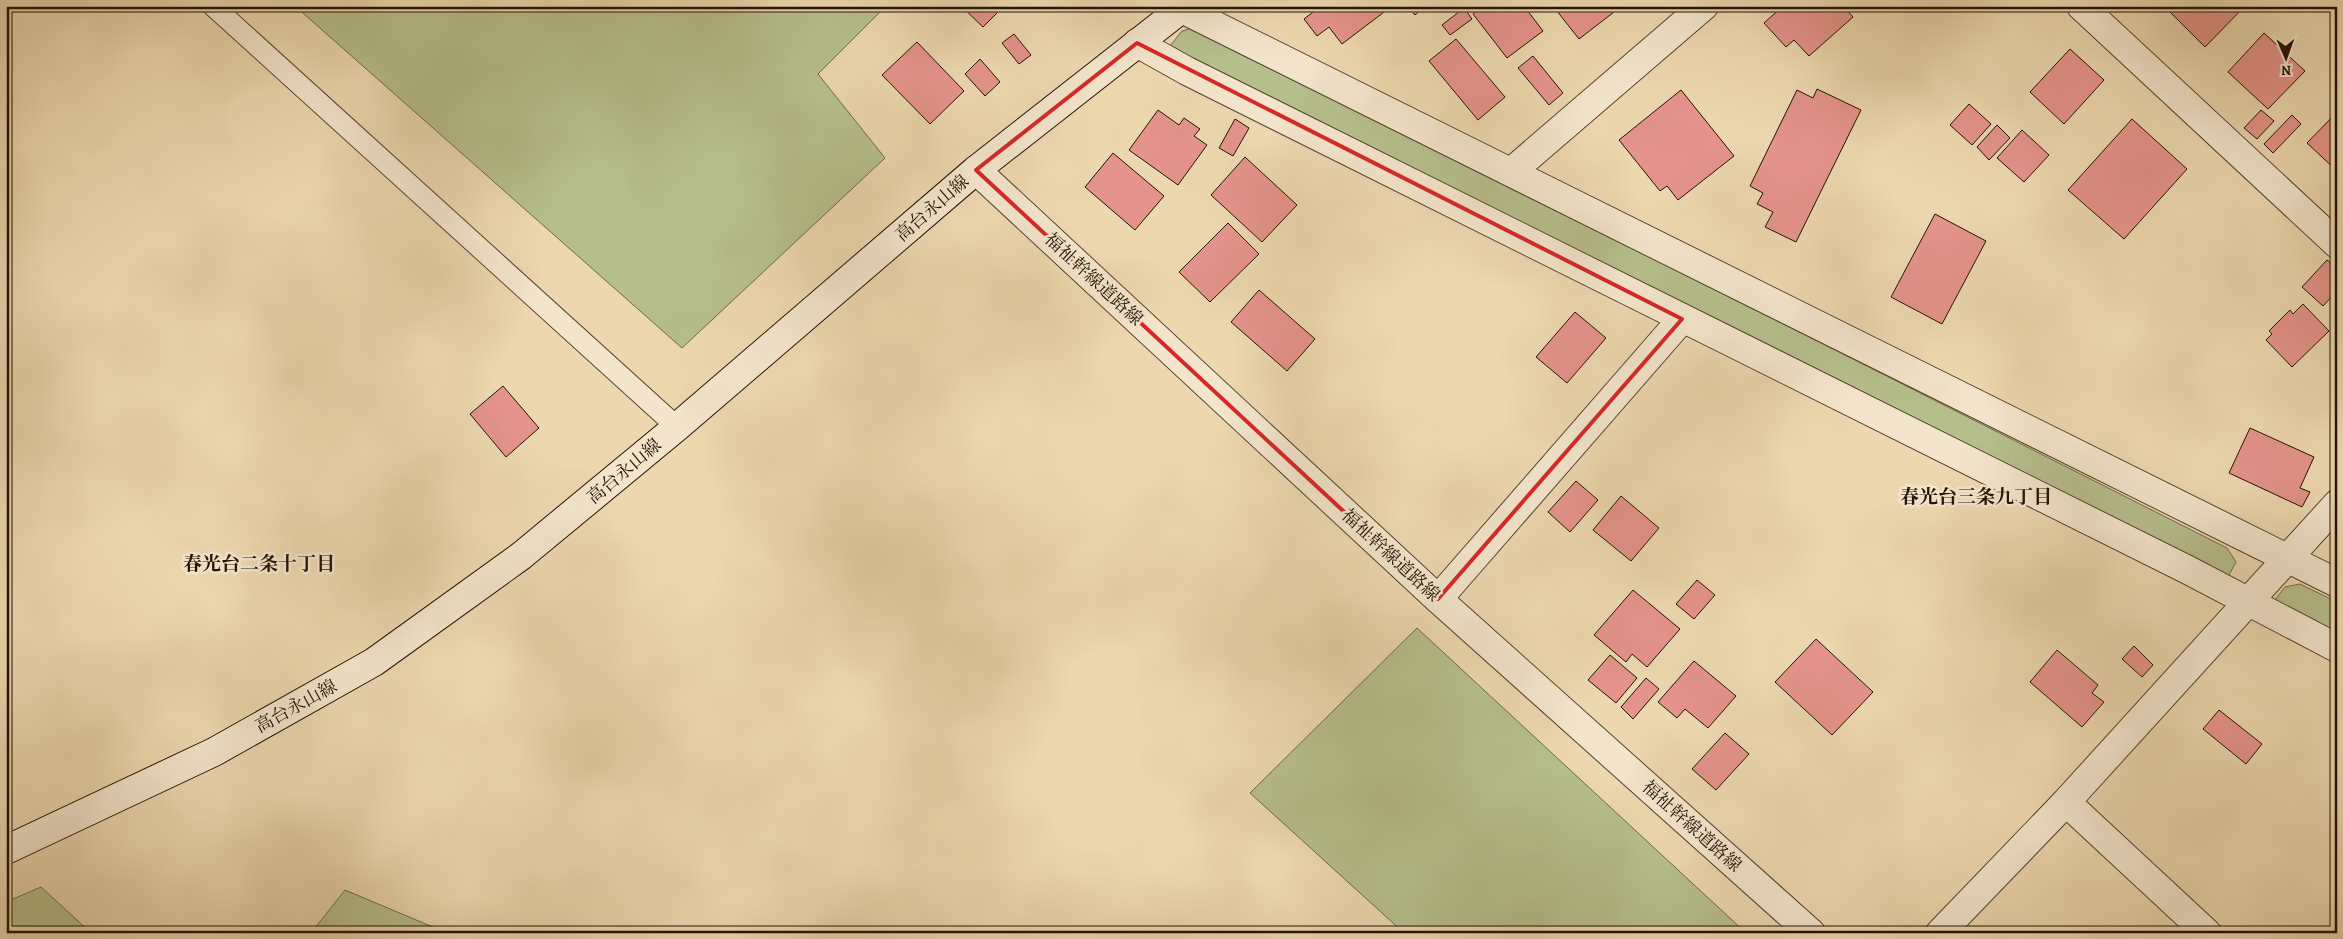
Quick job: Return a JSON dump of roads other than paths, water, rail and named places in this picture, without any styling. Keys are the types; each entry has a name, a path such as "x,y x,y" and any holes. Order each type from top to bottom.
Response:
{"street":[{"path":"1511,172 1704,6"},
{"path":"2081,6 2337,244"},
{"name":"高台永山線","path":"6,850 214,752 374,662 521,556 677,427 976,170 1184,8"},
{"path":"1184,8 2337,583"},
{"path":"1137,43 1196,76 2250,602 2337,648"},
{"name":"福祉幹線道路線","path":"976,170 1438,599 1812,933"},
{"path":"1438,599 1682,319"},
{"path":"1940,933 2066,802 2250,602 2337,504"},
{"path":"2066,802 2207,933"}],"lane":[{"path":"213,6 677,427"}],"district":[{"name":"春光台三条九丁目","path":"1976,497"},
{"name":"春光台二条十丁目","path":"259,564"}]}
